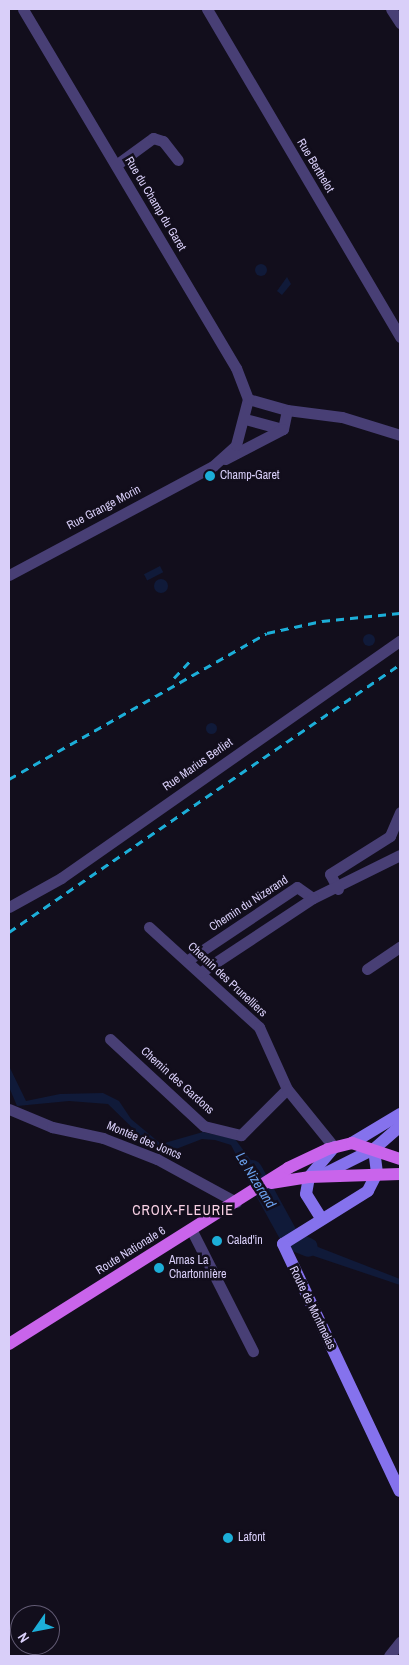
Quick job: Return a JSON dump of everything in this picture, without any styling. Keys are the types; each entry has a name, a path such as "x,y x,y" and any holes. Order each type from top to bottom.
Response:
{"main road":[{"name":"Route Nationale 6","path":"9,1344 192,1229 268,1184 288,1168 334,1147 352,1143"},
{"path":"352,1143 374,1149 400,1160"},
{"path":"314,1177 377,1173 400,1174"},
{"name":"Route Nationale 6","path":"268,1184 314,1177"}],"street":[{"name":"Rue du Champ du Garet","path":"23,9 236,368 248,399 245,419"},
{"name":"Rue Berthelot","path":"206,9 400,337"},
{"path":"391,9 400,23"},
{"path":"116,165 153,138 163,141 178,160"},
{"path":"248,399 287,410 342,416 400,435"},
{"path":"245,419 283,429 287,410"},
{"name":"Rue Grange Morin","path":"213,466 236,445 245,419"},
{"name":"Rue Grange Morin","path":"9,575 283,429"},
{"name":"Rue Marius Berliet","path":"9,907 61,878 400,641"},
{"path":"338,889 330,874 390,836 400,812"},
{"path":"201,972 313,898 338,889 400,855"},
{"name":"Chemin du Nizerand","path":"188,960 297,887 313,898"},
{"name":"Chemin des Prunelliers","path":"149,927 188,960 259,1027 287,1089"},
{"path":"367,969 400,947"},
{"name":"Chemin des Gardons","path":"110,1039 204,1126 241,1135 287,1089"},
{"path":"287,1089 334,1147 314,1177 306,1194 322,1218"},
{"name":"Montée des Joncs","path":"9,1109 52,1127 103,1138 157,1159 236,1202"},
{"name":"Route Nationale 6","path":"352,1143 400,1114"},
{"name":"Route Nationale 6","path":"314,1177 374,1149 400,1126"},
{"path":"374,1149 377,1173"},
{"name":"Route de Montmelas","path":"377,1173 368,1192 302,1229 283,1244 400,1491"},
{"path":"192,1229 253,1351"},
{"path":"389,1656 400,1642"}],"water":[{"path":"261,264 267,270 261,276 255,270"},
{"path":"287,277 291,284 282,295 277,291"},
{"path":"160,566 163,572 147,580 144,574"},
{"path":"158,579 164,579 168,586 164,593 158,593 154,589 154,583"},
{"path":"369,634 375,640 369,646 363,640"},
{"path":"209,723 213,723 216,728 215,732 209,733 206,730 206,726"},
{"path":"9,1066 26,1101 60,1094 103,1093 119,1101 131,1119 161,1144 203,1132 235,1139 265,1179 252,1186 231,1145 215,1140 202,1139 163,1154 156,1151 108,1104 69,1101 17,1106 9,1087"},
{"path":"275,1199 291,1228 279,1236 265,1205"},
{"path":"300,1240 400,1279 400,1285 299,1251 293,1245"}],"waterway":[{"name":"Le Nizerand","path":"252,1169 291,1240 308,1247"}],"railway":[{"path":"9,779 267,633 322,621 400,613"},
{"path":"174,678 190,661"},
{"path":"9,932 400,664"}],"place":[{"name":"Champ-Garet","path":"210,476"},
{"name":"Calad'in","path":"217,1241"},
{"name":"Arnas La Chartonnière","path":"159,1268"},
{"name":"Lafont","path":"228,1538"}],"district":[{"name":"CROIX-FLEURIE","path":"183,1210"}]}
